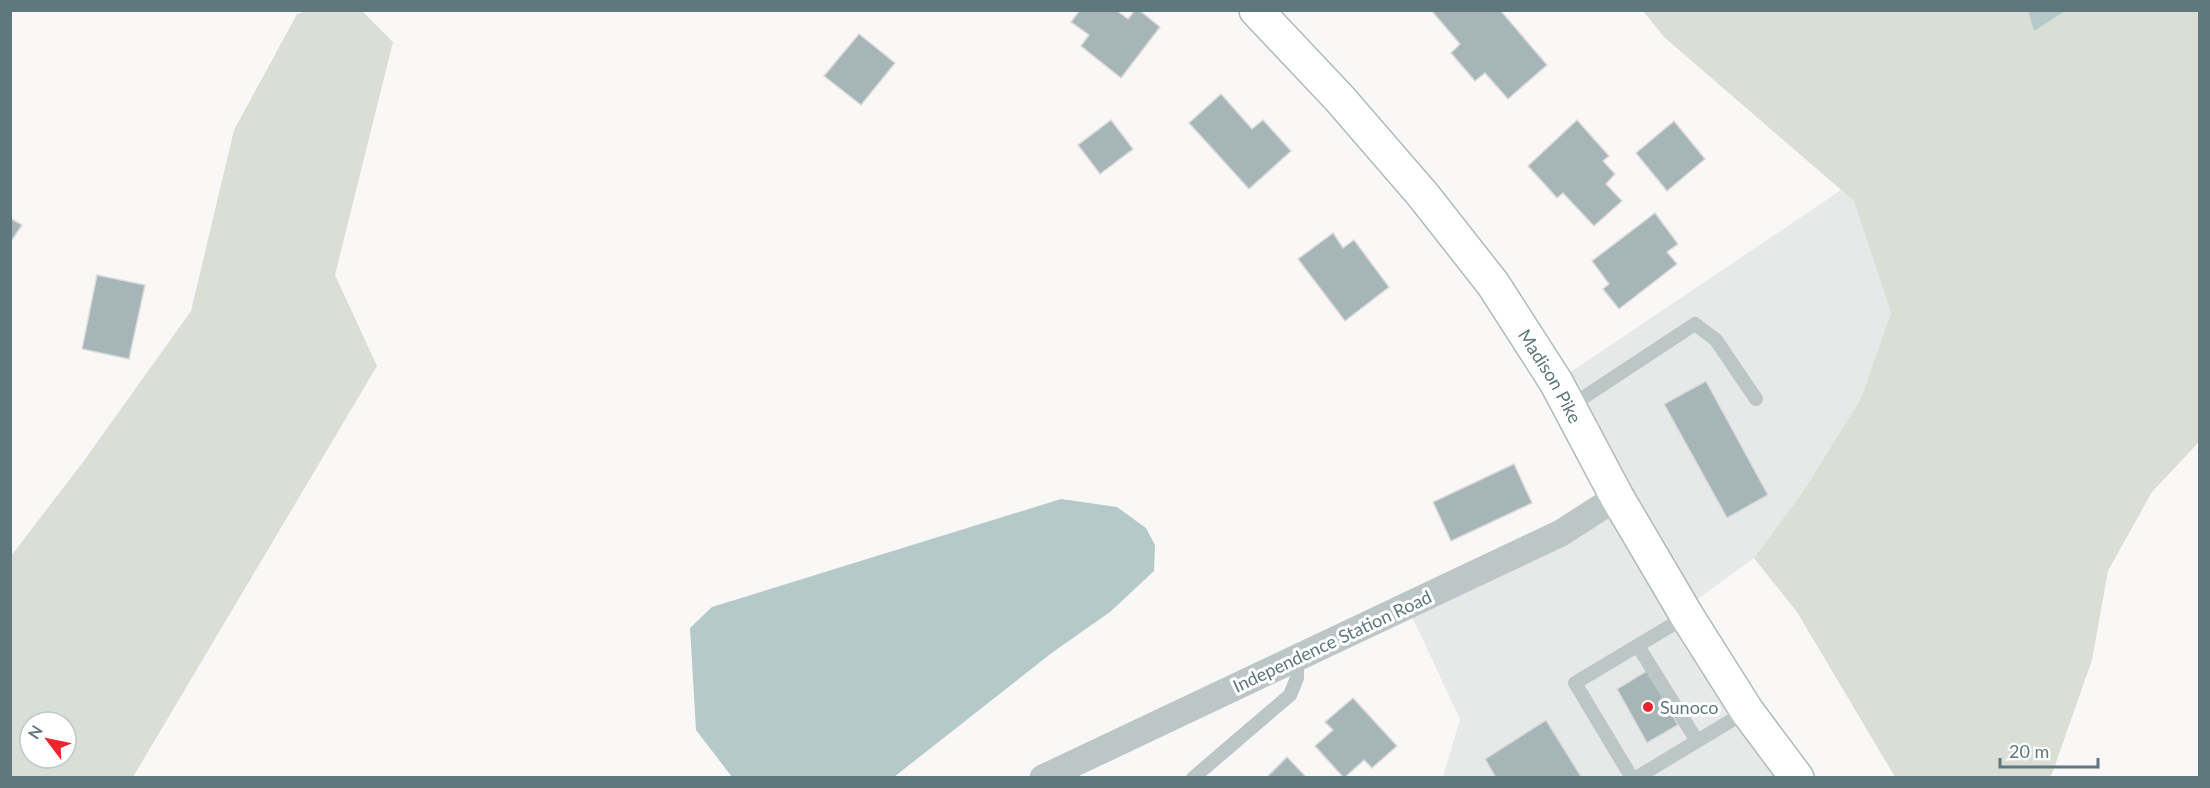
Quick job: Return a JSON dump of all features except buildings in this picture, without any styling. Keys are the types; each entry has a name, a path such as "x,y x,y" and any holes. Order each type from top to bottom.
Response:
{"main road":[{"name":"Madison Pike","path":"1256,10 1340,99 1423,195 1492,284 1556,382 1617,497 1687,616 1747,711 1797,777"}],"street":[{"name":"Independence Station Road","path":"1043,777 1561,533 1617,497"}],"lane":[{"path":"1569,407 1695,324 1716,340 1756,399"},
{"path":"1687,616 1575,683 1634,777 1747,711"},
{"path":"1638,646 1697,741"},
{"path":"1193,777 1290,694 1297,678 1297,658"}],"shaded area":[{"path":"2028,10 2065,10 2065,11 2034,31"},
{"path":"308,11 362,11 393,42 335,275 377,366 133,777 11,777 11,556 83,462 191,311 234,130 297,14"},
{"path":"1643,11 2199,11 2199,442 2152,492 2108,571 2092,660 2049,777 1895,777 1797,612 1754,558 1804,490 1861,398 1891,313 1854,201 1664,37"},
{"path":"1841,190 1854,201 1891,313 1861,398 1804,490 1754,558 1684,609 1797,777 1443,777 1460,719 1407,606 1617,497 1556,382"},
{"path":"1061,499 1117,507 1146,528 1155,545 1154,571 1110,612 1053,652 894,777 732,777 696,730 690,628 712,607"}],"place":[{"name":"Sunoco","path":"1648,707"}]}
